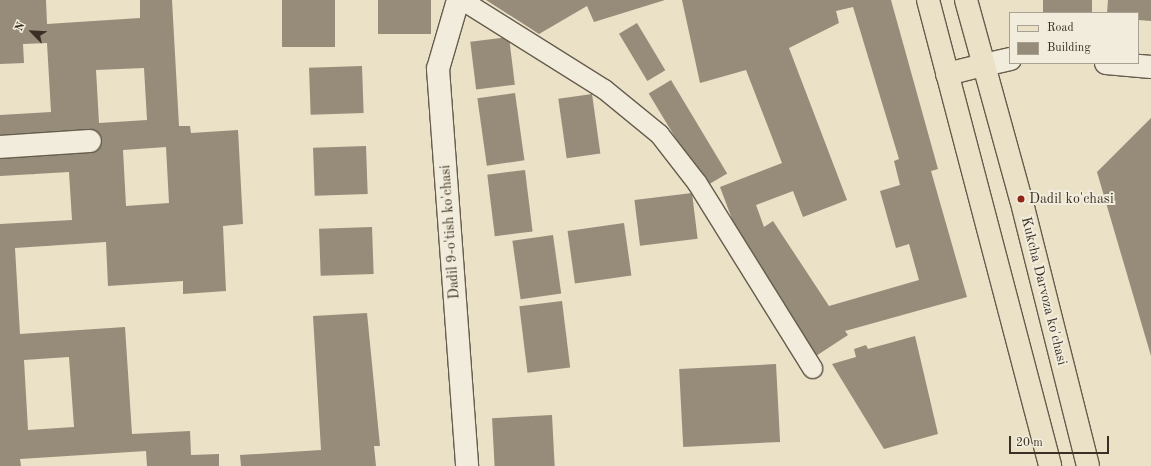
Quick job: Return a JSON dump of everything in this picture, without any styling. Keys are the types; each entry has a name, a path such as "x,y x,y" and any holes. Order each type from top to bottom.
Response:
{"main road":[{"path":"928,0 1050,466"},
{"name":"Kukcha Darvoza ko'chasi","path":"966,0 1088,466"},
{"path":"948,74 984,65"}],"street":[{"name":"Dadil 9-o'tish ko'chasi","path":"458,0 438,69 467,466"},
{"path":"984,65 1009,59"},
{"path":"1117,64 1151,67"},
{"path":"0,147 90,141"}],"lane":[{"path":"462,0 604,89 659,134 697,183 812,368"}],"building":[{"path":"0,0 46,0 47,24 140,18 140,0 172,0 179,126 190,126 191,133 238,130 243,224 223,226 226,291 183,294 183,281 108,286 106,242 15,248 20,334 125,327 132,434 190,431 191,455 219,454 219,466 147,466 146,451 20,459 21,466 0,466 0,224 72,220 69,172 0,176 0,115 51,112 47,43 23,44 24,63 0,64","holes":["144,68 147,120 99,123 96,70","166,147 169,203 126,206 123,150","69,357 74,427 28,430 24,360"]},
{"path":"282,0 335,0 335,47 282,47"},
{"path":"378,0 431,0 431,34 378,34"},
{"path":"486,0 665,0 594,22 587,6 539,34"},
{"path":"682,0 891,0 938,169 931,171 967,297 845,331 848,335 816,356 741,243 720,187 782,163 746,70 700,83","holes":["853,7 899,159 894,161 900,185 880,191 896,248 909,244 919,280 829,306 773,221 764,227 756,205 793,191 803,217 847,200 789,48 839,23 836,11"]},
{"path":"1043,0 1092,0 1092,12 1043,12"},
{"path":"1108,0 1151,0 1151,21 1139,20 1139,12 1107,12"},
{"path":"637,23 665,70 647,81 619,34"},
{"path":"509,37 515,85 476,89 470,42"},
{"path":"362,66 364,113 311,115 309,68"},
{"path":"671,80 727,173 705,187 649,93"},
{"path":"515,93 524,160 487,166 477,98"},
{"path":"592,94 600,153 567,158 558,99"},
{"path":"1151,118 1151,356 1097,172"},
{"path":"366,146 368,194 315,196 313,148"},
{"path":"525,170 533,232 495,236 487,175"},
{"path":"692,193 698,239 640,246 634,200"},
{"path":"624,223 631,275 575,283 568,231"},
{"path":"372,227 374,274 321,276 319,229"},
{"path":"553,235 561,293 521,299 512,241"},
{"path":"562,301 570,368 527,373 519,306"},
{"path":"367,313 380,446 374,446 376,466 241,466 240,455 321,450 313,316"},
{"path":"915,336 938,434 884,449 832,364 856,357 854,349 866,345 868,349"},
{"path":"776,364 780,442 683,447 679,369"},
{"path":"552,415 555,466 495,466 492,418"}],"place":[{"name":"Dadil ko'chasi","path":"1021,199"}]}
